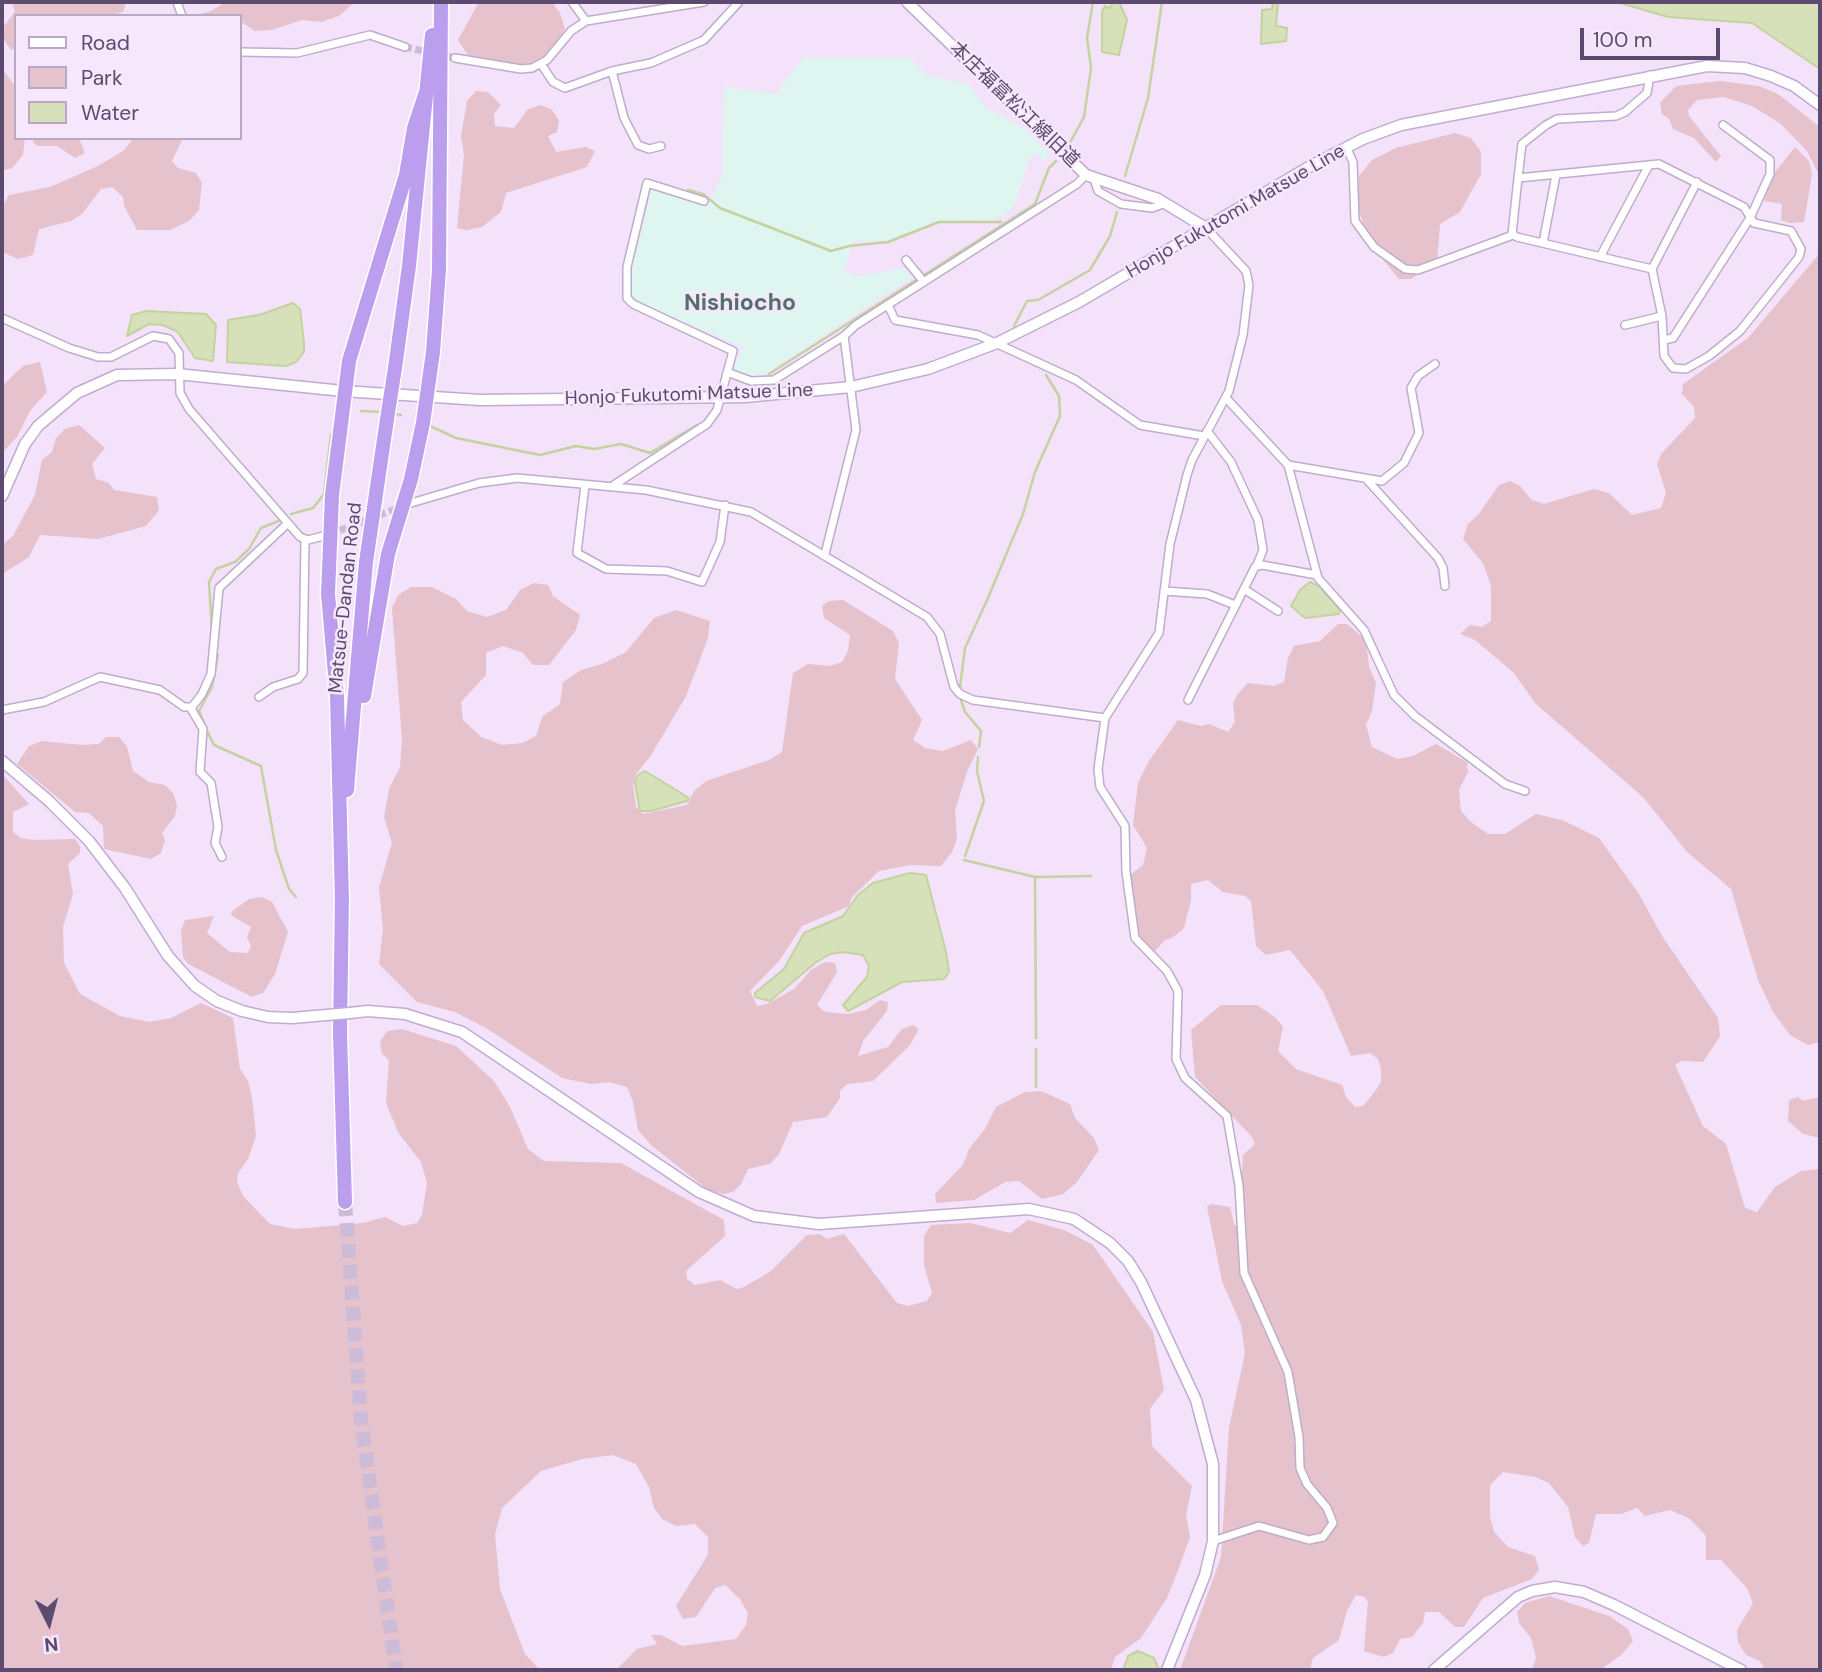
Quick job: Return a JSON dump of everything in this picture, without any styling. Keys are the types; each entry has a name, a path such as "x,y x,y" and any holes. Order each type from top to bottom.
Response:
{"highway":[{"name":"Matsue-Dandan Road","path":"345,1202 340,1033 348,774 366,562 395,368 427,89 434,2"},
{"path":"348,774 359,728 368,658 388,554 411,479 426,398 439,270 441,2"},
{"path":"342,902 337,697 328,594 331,495 343,391 371,282 406,175 414,128 427,89"}],"street":[{"path":"572,2 586,21"},
{"path":"456,58 520,69 541,64 571,31 586,21 704,2"},
{"path":"541,64 553,82 565,88 612,71 651,63 704,40 739,2"},
{"name":"本庄福富松江線旧道","path":"907,2 1090,177 1166,203 1206,228"},
{"path":"242,52 296,53 370,35 405,47"},
{"name":"Honjo Fukutomi Matsue Line","path":"2,496 25,444 38,426 77,393 117,375 177,374 343,391 480,400 721,397 851,387 928,369 997,342 1079,302 1346,147 1382,131 1418,121 1707,66 1745,68 1794,86 1820,105"},
{"path":"612,71 624,118 638,145 649,149 661,146"},
{"path":"1513,235 1522,144 1557,119 1616,116 1625,112 1647,93 1650,75"},
{"path":"1664,340 1673,338 1759,204 1771,163 1747,141 1723,125"},
{"path":"1346,147 1353,162 1355,221 1374,247 1405,269 1418,270 1513,235 1653,269"},
{"path":"1518,178 1649,164 1668,166 1744,207 1754,223 1791,231 1801,249 1799,257 1740,331 1709,356 1686,369 1673,368 1664,356 1662,316 1653,269 1697,182"},
{"path":"1600,257 1649,164"},
{"path":"1543,243 1556,175"},
{"path":"727,372 751,381 774,380 844,336 921,278 1090,177"},
{"path":"613,486 707,424 714,417 721,397 734,355 732,350 632,304 627,298 627,267 647,183 704,201"},
{"path":"1206,228 1246,271 1249,285 1243,335 1226,398 1192,460 1170,544 1159,633 1105,718 1098,769 1100,787 1125,826 1126,872 1135,938 1167,971 1175,984 1179,1014 1174,1043 1182,1074 1227,1116 1237,1173 1244,1273 1288,1372 1299,1437 1300,1468 1307,1484 1332,1516 1328,1532 1309,1540 1259,1527 1213,1541"},
{"path":"906,260 921,278"},
{"path":"888,305 895,320 955,328 997,342 1087,386 1140,425 1205,433 1231,463 1258,520 1263,550 1188,700"},
{"path":"1625,325 1662,316"},
{"path":"2,318 69,348 98,357 111,357 153,336 161,336 175,345 179,354 177,374 180,394 190,409 287,524 305,539 323,536"},
{"path":"825,554 854,442 856,417 844,336"},
{"path":"1288,465 1368,481 1382,481 1404,463 1420,425 1411,388 1418,376 1435,364"},
{"path":"1226,398 1288,465 1317,575 1364,630 1394,695 1415,716 1505,784 1525,791"},
{"path":"411,503 498,479 613,486 725,505 758,515 933,622 942,641 954,687 966,697 1105,718"},
{"path":"1368,481 1437,558 1443,568 1445,586"},
{"path":"585,485 577,552 607,569 667,571 702,582 720,542 725,505"},
{"path":"190,708 202,694 211,674 219,588 287,524"},
{"path":"259,697 273,687 299,679 303,673 305,539"},
{"path":"1257,565 1317,575"},
{"path":"1244,589 1278,611"},
{"path":"1164,591 1207,594 1235,606"},
{"path":"2,710 44,702 100,677 160,690 190,708 203,729 200,772 211,783 218,827 215,843 222,858"},
{"path":"2,761 50,801 89,841 125,888 167,956 195,986 217,1001 268,1017 292,1018 350,1013 405,1014 462,1032 699,1192 754,1216 819,1224 1009,1208 1051,1212 1074,1219 1110,1243 1128,1261 1196,1400 1213,1464 1213,1541 1205,1575 1167,1670"},
{"path":"1434,1670 1518,1597 1532,1591 1555,1587 1594,1596 1741,1670"}],"shaded area":[{"path":"908,57 929,76 970,84 984,107 1025,129 1050,155 1044,161 1036,153 1028,160 1018,197 1010,212 995,219 938,221 888,240 853,242 844,272 861,276 904,268 913,277 759,378 749,378 733,371 743,347 637,302 632,296 632,268 652,188 707,207 723,174 724,86 776,94 803,58"}],"green space":[{"path":"12,2 126,2 123,12 116,14 14,14 14,49 11,50 4,40 4,26 15,12"},
{"path":"226,2 355,2 339,16 321,22 302,20 272,30 255,31 242,22 242,14 200,14"},
{"path":"479,2 552,2 560,13 565,29 549,54 523,66 468,55 458,40"},
{"path":"2,68 14,85 14,140 25,140 23,155 12,168 2,171"},
{"path":"1720,81 1759,86 1778,94 1820,127 1820,177 1807,151 1781,124 1752,106 1724,97 1697,100 1688,110 1689,116 1721,156 1716,162 1694,138 1673,129 1669,119 1662,114 1660,103 1676,86"},
{"path":"476,91 488,92 501,105 494,114 495,126 514,128 528,109 541,105 552,110 559,121 557,132 548,136 556,152 586,147 595,151 587,167 506,193 501,212 482,227 467,230 457,228 464,155 461,136 467,101"},
{"path":"1455,133 1471,138 1481,152 1481,174 1460,212 1440,224 1437,262 1411,279 1399,279 1371,245 1357,206 1359,176 1372,160 1396,148"},
{"path":"81,140 85,153 75,158 57,146 37,146 33,142"},
{"path":"132,140 182,140 172,161 178,168 196,173 202,183 199,210 189,221 170,230 137,230 124,206 123,197 112,187 101,189 82,214 71,221 39,229 33,255 18,259 2,252 2,207 9,195 50,187 98,166 123,151"},
{"path":"1795,147 1809,161 1812,174 1804,222 1790,223 1781,220 1782,204 1764,201 1772,176"},
{"path":"1820,253 1820,1042 1808,1045 1790,1035 1773,1012 1758,980 1731,889 1687,852 1643,797 1536,704 1513,672 1475,640 1460,634 1470,625 1482,627 1491,621 1491,586 1483,563 1463,539 1468,524 1478,515 1499,485 1510,481 1520,486 1532,500 1544,504 1594,489 1609,493 1632,515 1661,508 1666,493 1657,464 1661,454 1695,418 1694,407 1682,394 1683,384 1748,338"},
{"path":"40,362 47,392 30,411 17,437 2,453 2,386 23,366"},
{"path":"79,425 105,448 92,464 96,479 109,483 114,490 157,497 159,510 146,526 98,539 40,535 29,557 2,574 2,545 13,536 35,495 42,460 52,452 56,438 65,429"},
{"path":"534,583 548,585 553,596 580,615 576,630 549,665 533,665 523,653 503,646 486,653 486,675 461,702 463,720 481,737 502,745 522,743 536,736 542,717 560,704 563,682 581,670 602,664 626,652 654,618 676,610 710,621 708,638 686,696 650,757 636,774 633,785 636,807 643,814 687,805 694,791 706,781 769,760 782,752 793,673 808,664 830,666 842,662 848,651 850,635 824,618 822,606 829,601 843,600 893,631 899,643 895,679 922,720 913,740 925,748 943,751 971,740 978,749 967,772 955,810 957,839 952,852 941,866 911,865 879,871 852,897 849,906 802,926 779,961 750,991 757,1006 767,1004 794,989 811,970 825,962 835,963 837,972 817,1005 825,1012 848,1014 866,1010 880,1000 888,1002 887,1011 863,1041 858,1056 888,1047 902,1029 913,1025 918,1028 917,1033 909,1046 873,1081 847,1084 840,1091 840,1098 827,1117 793,1122 779,1154 770,1164 748,1169 741,1184 733,1192 723,1194 708,1190 652,1146 638,1130 627,1087 609,1082 591,1084 562,1078 486,1028 455,1012 417,1002 379,964 383,929 379,887 392,843 384,817 389,789 400,767 402,740 392,608 398,595 411,587 432,587 456,599 467,611 487,617 506,610 520,590"},
{"path":"1338,624 1347,624 1366,640 1369,667 1376,683 1372,711 1366,725 1372,747 1397,759 1413,756 1436,744 1467,762 1468,772 1459,790 1461,811 1471,822 1488,834 1505,834 1536,814 1562,820 1599,838 1639,894 1662,936 1718,1018 1720,1036 1703,1062 1681,1061 1675,1065 1703,1126 1726,1144 1745,1208 1757,1212 1775,1187 1801,1171 1820,1169 1820,1668 1765,1670 1760,1661 1746,1655 1738,1642 1737,1630 1753,1603 1747,1588 1721,1560 1706,1560 1706,1536 1690,1519 1670,1510 1645,1516 1637,1508 1621,1514 1596,1514 1589,1543 1583,1546 1575,1537 1568,1507 1549,1483 1535,1477 1503,1472 1490,1485 1490,1517 1494,1532 1508,1547 1535,1556 1539,1570 1532,1579 1483,1598 1464,1627 1455,1627 1439,1612 1425,1612 1423,1623 1412,1637 1400,1639 1393,1653 1384,1657 1364,1651 1368,1602 1365,1597 1356,1595 1347,1611 1339,1640 1313,1658 1310,1670 1180,1670 1221,1557 1229,1427 1245,1353 1241,1325 1222,1281 1207,1207 1211,1204 1230,1207 1234,1224 1239,1229 1243,1155 1255,1144 1252,1137 1195,1077 1191,1030 1221,1005 1257,1005 1276,1018 1283,1027 1278,1051 1296,1069 1342,1085 1346,1097 1355,1107 1363,1106 1373,1094 1381,1082 1381,1069 1378,1059 1370,1053 1351,1056 1323,991 1290,950 1266,955 1256,946 1251,901 1245,896 1223,892 1208,880 1191,884 1191,900 1184,928 1165,940 1154,952 1139,935 1130,875 1143,865 1147,848 1133,825 1138,783 1149,761 1178,720 1201,726 1209,724 1228,732 1235,722 1233,704 1248,683 1274,686 1284,682 1288,658 1294,646 1320,641"},
{"path":"106,737 119,737 127,747 133,771 149,782 165,785 173,793 177,805 175,816 162,833 165,840 161,853 151,859 104,849 103,826 89,813 75,812 17,764 29,746 42,741 99,744"},
{"path":"2,774 29,804 13,812 13,832 21,838 33,840 75,839 80,846 80,853 68,864 73,894 63,927 64,963 80,994 120,1016 149,1022 171,1018 201,1003 233,1018 240,1069 248,1081 252,1098 256,1136 248,1159 238,1173 237,1182 243,1196 270,1224 295,1229 363,1223 385,1217 403,1226 417,1223 422,1215 427,1183 421,1162 399,1134 386,1103 389,1060 382,1054 380,1042 387,1031 402,1029 456,1046 494,1081 510,1107 528,1149 544,1161 621,1163 724,1220 725,1236 686,1271 687,1279 695,1285 720,1280 737,1289 744,1287 771,1271 807,1235 820,1234 827,1239 844,1234 897,1303 908,1306 927,1301 932,1293 924,1265 924,1236 931,1225 970,1223 1010,1233 1028,1220 1064,1230 1093,1245 1153,1332 1164,1390 1150,1409 1152,1446 1192,1486 1186,1515 1190,1537 1167,1598 1141,1638 1115,1657 1111,1670 616,1670 637,1649 657,1644 651,1635 661,1635 682,1646 736,1639 746,1625 748,1613 740,1599 725,1585 715,1588 696,1617 683,1619 676,1606 708,1555 708,1537 695,1524 676,1526 662,1519 654,1508 649,1487 636,1464 613,1455 582,1459 541,1471 502,1508 495,1534 500,1589 525,1654 540,1670 2,1670"},
{"path":"262,897 272,902 288,932 275,974 263,993 252,997 188,964 183,957 181,931 185,920 214,916 207,933 230,952 248,953 251,946 247,937 251,927 232,916 231,912 249,899"},
{"path":"1041,1091 1070,1104 1075,1118 1094,1138 1099,1150 1077,1182 1063,1194 1042,1199 1019,1181 1005,1182 974,1200 936,1203 935,1194 963,1165 969,1149 985,1129 996,1107 1025,1092"},
{"path":"1798,1097 1803,1101 1820,1097 1820,1138 1803,1134 1788,1121 1789,1100"},
{"path":"1549,1596 1609,1616 1628,1629 1633,1641 1621,1655 1600,1670 1532,1670 1536,1658 1531,1638 1519,1623 1517,1612 1525,1603"}],"water":[{"path":"1113,2 1119,2 1127,20 1119,55 1102,52 1102,12 1105,6 1110,8"},
{"path":"1273,2 1278,2 1276,26 1287,28 1286,41 1261,44 1262,10 1272,9"},
{"path":"1617,2 1820,2 1820,69 1752,23 1668,17"},
{"path":"293,303 300,309 304,343 304,352 296,362 286,366 227,362 228,320 259,315"},
{"path":"146,311 206,314 216,325 213,361 195,358 178,332 163,325 149,324 127,336 132,315"},
{"path":"1310,582 1320,587 1340,610 1339,614 1305,618 1291,606 1300,590"},
{"path":"645,771 689,798 687,801 651,811 640,811 635,782 638,775"},
{"path":"910,873 926,875 946,952 949,972 944,979 902,982 848,1011 843,1005 867,977 869,966 863,955 843,952 830,954 815,963 770,1001 755,997 755,993 784,969 804,933 843,916 858,895 873,883"},
{"path":"1138,1651 1154,1658 1159,1670 1123,1670 1128,1656"}],"waterway":[{"path":"1066,150 1084,117 1091,68 1087,38 1093,2"},
{"path":"1125,176 1148,98 1162,2"},
{"path":"769,374 1035,204 1049,168 1056,161"},
{"path":"688,190 703,194 720,208 831,251 849,246 888,242 939,222 1001,222"},
{"path":"1014,326 1027,301 1038,300 1090,270 1110,236 1117,212"},
{"path":"960,687 965,648 1023,514 1035,472 1060,416 1059,396 1046,375"},
{"path":"361,411 382,412"},
{"path":"392,413 401,415"},
{"path":"430,426 456,438 540,455 576,446 594,449 621,444 650,453 697,425"},
{"path":"291,514 313,508 324,494 331,434"},
{"path":"212,631 209,582 216,569 235,562 249,549 261,528 281,520"},
{"path":"204,723 199,711 212,687 218,655"},
{"path":"961,700 965,712 981,731 979,747"},
{"path":"206,729 214,745 261,766 276,850 289,889 296,897"},
{"path":"965,856 984,801 977,771 978,757"},
{"path":"964,860 1035,877 1036,1038"},
{"path":"1035,877 1091,876"},
{"path":"1036,1049 1036,1087"}],"tunnel":[{"path":"405,47 455,58"},
{"path":"330,534 401,507"},
{"path":"345,1202 361,1420 396,1670"}],"district":[{"name":"Nishiocho","path":"740,304"}]}
